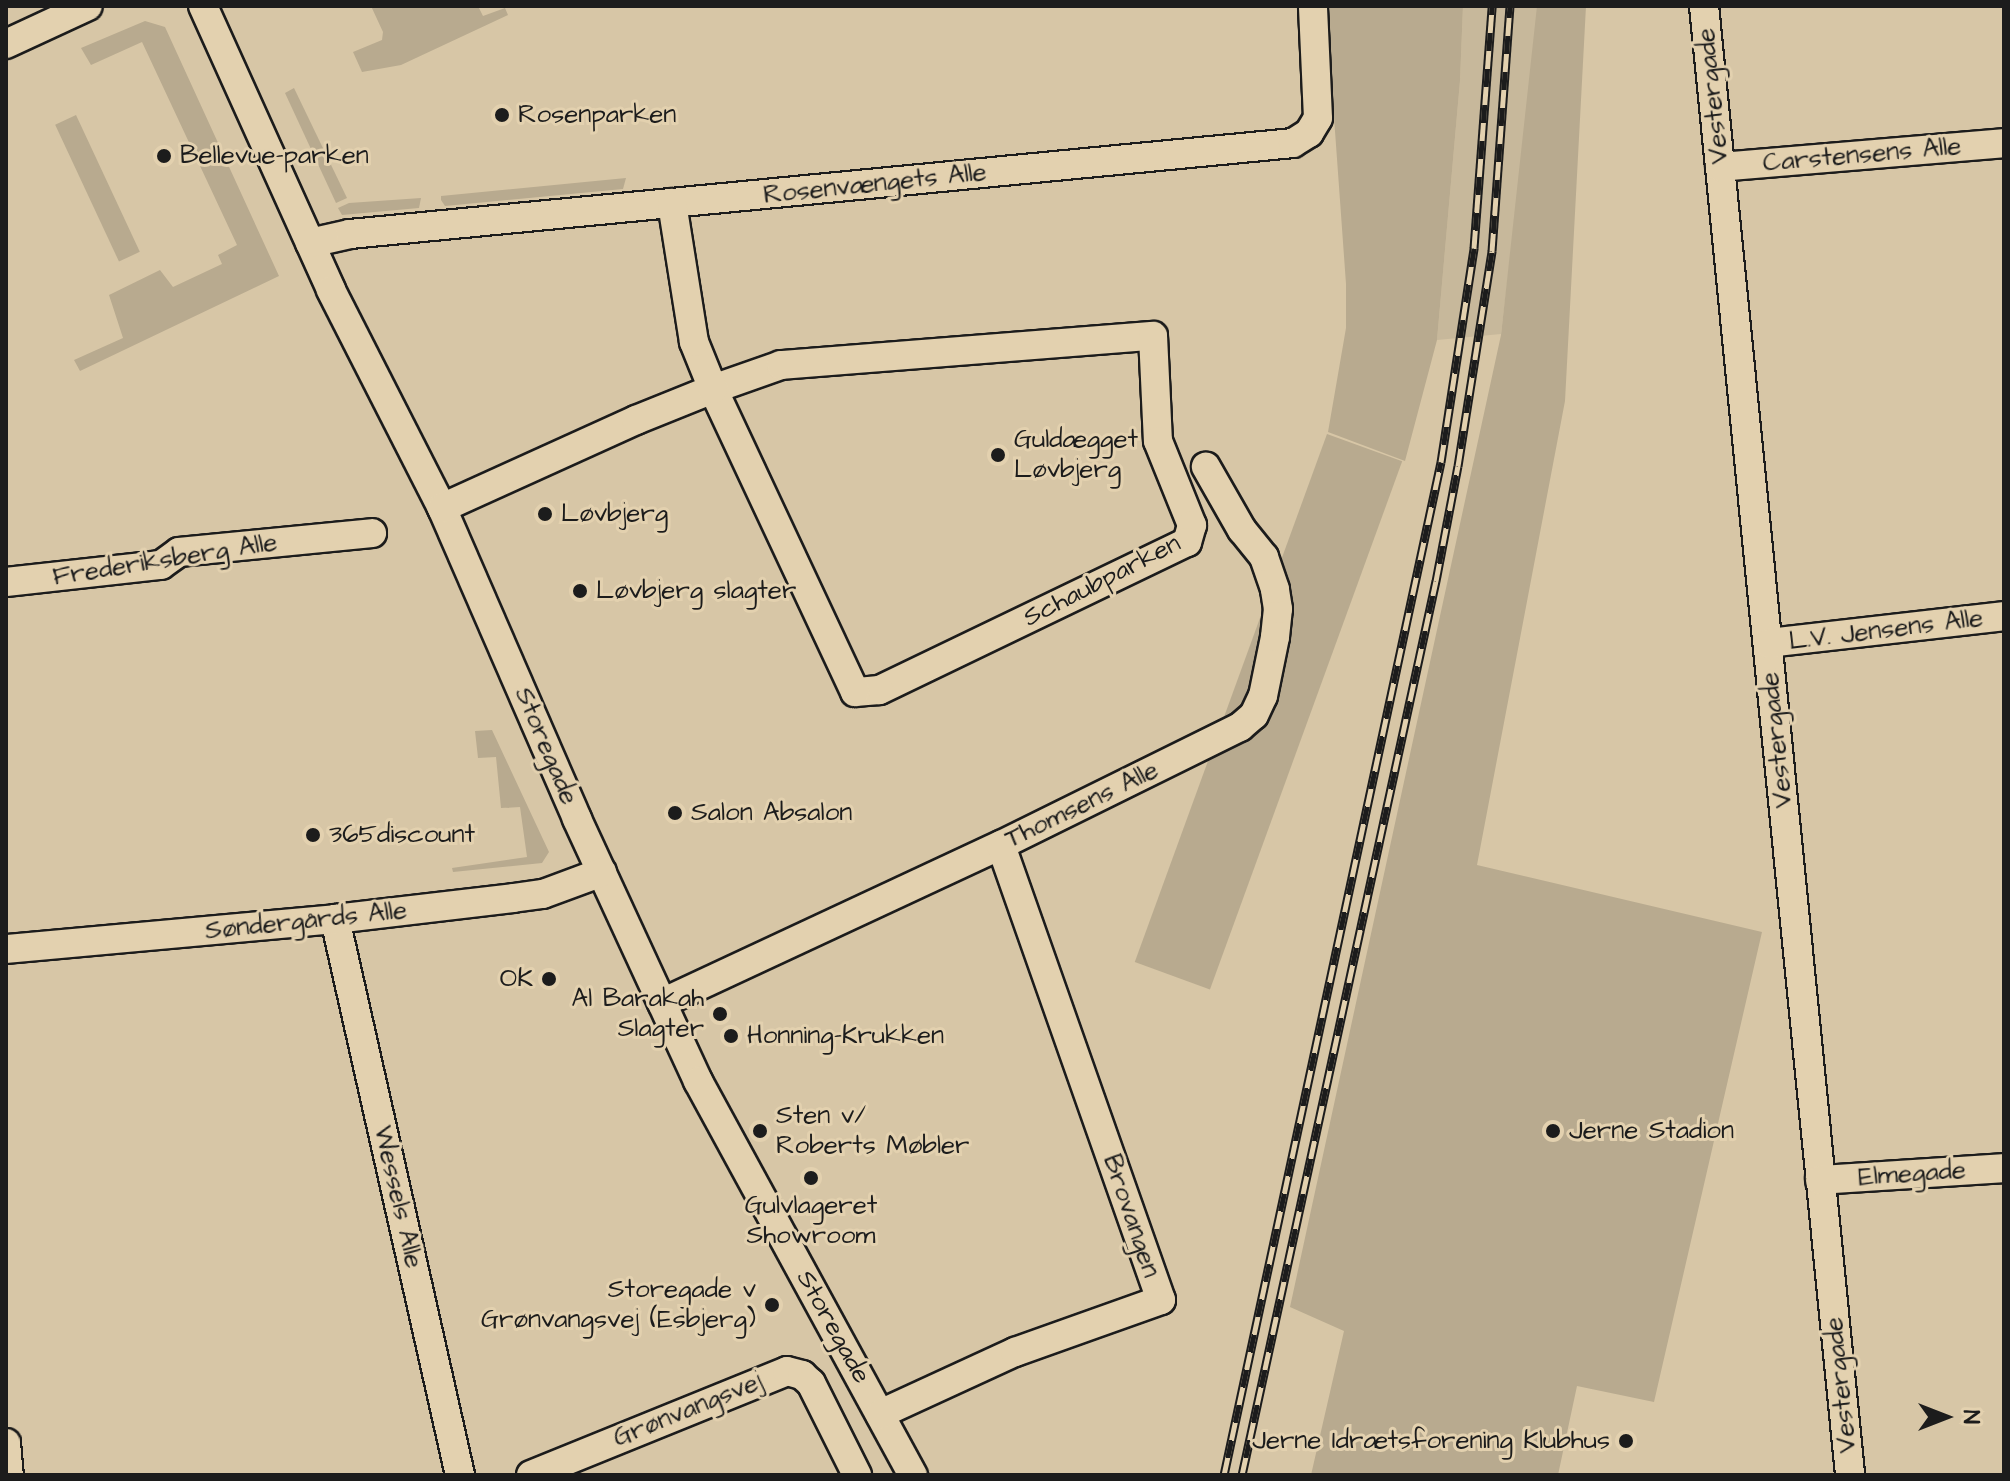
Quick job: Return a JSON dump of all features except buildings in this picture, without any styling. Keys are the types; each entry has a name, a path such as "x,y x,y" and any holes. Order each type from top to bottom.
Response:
{"street":[{"path":"6,44 88,6"},
{"name":"Storegade","path":"203,6 310,243 442,508 698,1081 913,1475"},
{"name":"Rosenvængets Alle","path":"310,243 350,234 1293,143 1315,126 1319,109 1313,6"},
{"name":"Vestergade","path":"1704,6 1850,1475"},
{"name":"Carstensens Alle","path":"1720,167 2004,143"},
{"name":"Schaubparken","path":"442,508 713,389 781,365 1153,336 1158,441 1192,525 1187,542 879,690 855,692 713,389 694,342 672,203"},
{"name":"Thomsens Alle","path":"662,1003 1001,845 1240,727 1254,715 1263,696 1275,637 1278,609 1275,589 1264,557 1242,530 1206,467"},
{"name":"Frederiksberg Alle","path":"6,582 161,565 179,552 372,533"},
{"name":"L.V. Jensens Alle","path":"1768,643 2004,616"},
{"name":"Brovangen","path":"880,1414 1015,1352 1161,1300 1001,845"},
{"name":"Søndergårds Alle","path":"6,949 335,919 543,894 602,872"},
{"name":"Wessels Alle","path":"335,919 460,1475"},
{"name":"Elmegade","path":"1820,1180 2004,1168"},
{"name":"Grønvangsvej","path":"531,1475 780,1373 802,1375 818,1394 857,1475"},
{"path":"6,1443 9,1475"}],"shaded area":[{"path":"371,6 478,6 483,16 505,8 508,15 401,65 362,72 353,52 382,40 383,32"},
{"path":"1326,6 1463,6 1460,81 1437,340 1405,461 1328,432 1346,328 1346,284"},
{"path":"1463,6 1537,6 1537,31 1501,334 1437,340 1460,81"},
{"name":"Jerne Stadion","path":"1537,6 1586,6 1565,401 1477,865 1762,932 1654,1402 1577,1386 1558,1475 1311,1475 1344,1331 1290,1307 1501,335"},
{"path":"145,21 165,27 279,276 80,371 74,360 123,338 109,295 160,270 173,287 222,264 218,255 237,245 142,42 91,65 81,48"},
{"path":"294,88 347,198 336,203 285,93"},
{"path":"76,115 140,252 119,262 55,125"},
{"path":"626,178 623,189 445,206 441,200 441,196"},
{"path":"421,198 419,208 342,215 338,208 349,203"},
{"path":"1327,434 1402,461 1210,989 1135,962"},
{"path":"492,730 549,852 542,863 453,872 452,868 527,857 520,807 501,808 496,757 478,758 475,731"}],"railway":[{"path":"1224,1475 1441,462 1474,248 1492,6"},
{"path":"1242,1475 1436,581 1458,466 1492,251 1510,6"}],"place":[{"name":"Rosenparken","path":"502,115"},
{"name":"Bellevue-parken","path":"164,156"},
{"name":"Guldægget Løvbjerg","path":"998,455"},
{"name":"Løvbjerg","path":"545,514"},
{"name":"Løvbjerg slagter","path":"580,591"},
{"name":"Salon Absalon","path":"675,813"},
{"name":"365discount","path":"313,835"},
{"name":"OK","path":"549,979"},
{"name":"Al Barakah Slagter","path":"720,1014"},
{"name":"Honning-Krukken","path":"731,1036"},
{"name":"Sten v/ Roberts Møbler","path":"760,1131"},
{"name":"Jerne Stadion","path":"1553,1131"},
{"name":"Gulvlageret Showroom","path":"811,1178"},
{"name":"Storegade v Grønvangsvej (Esbjerg)","path":"772,1305"},
{"name":"Jerne Idrætsforening Klubhus","path":"1626,1441"}]}
